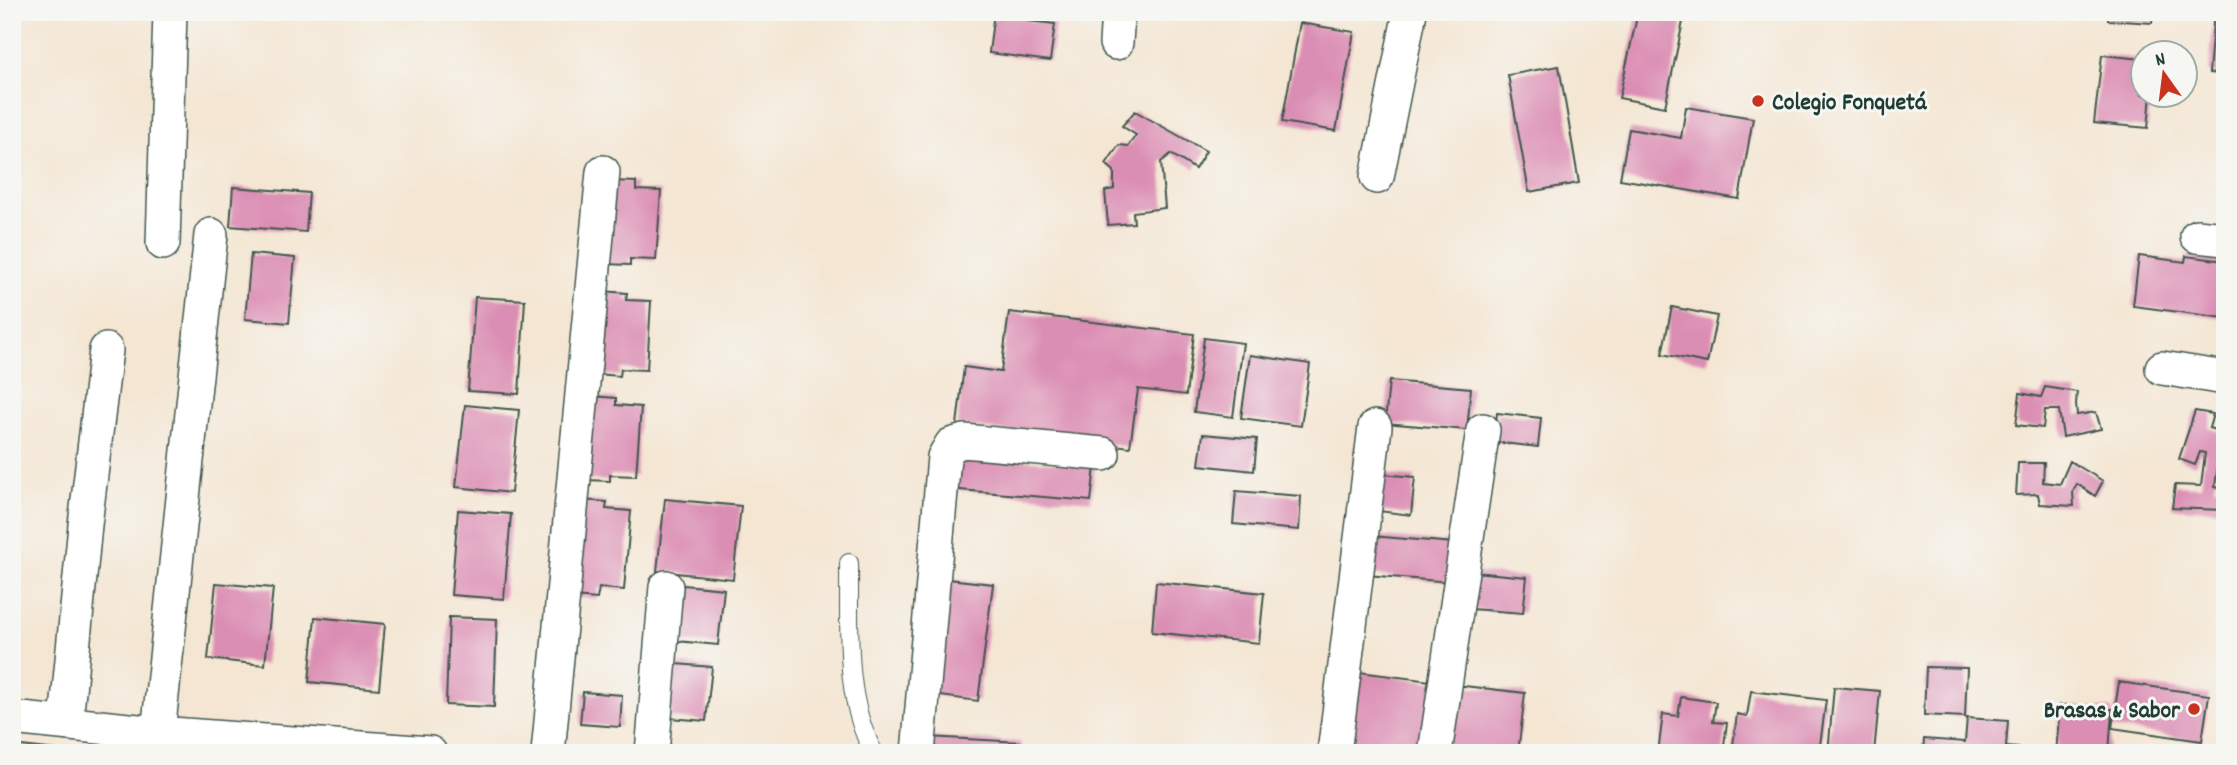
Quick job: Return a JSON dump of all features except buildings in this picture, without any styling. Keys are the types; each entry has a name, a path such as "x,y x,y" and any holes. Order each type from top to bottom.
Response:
{"street":[{"path":"163,243 170,12"},
{"path":"1377,177 1410,12"},
{"path":"548,753 603,172"},
{"path":"158,733 211,235"},
{"path":"66,722 85,525 106,350"},
{"path":"2162,368 2225,378"},
{"path":"1334,753 1375,427"},
{"path":"1436,753 1483,429"},
{"path":"918,753 944,457 950,445 964,441 1102,454"},
{"path":"652,753 666,587"},
{"path":"12,718 158,733 430,753"}],"lane":[{"path":"849,563 852,687 868,742 874,753"}],"place":[{"name":"Colegio Fonquetá","path":"1758,101"},
{"name":"Brasas & Sabor","path":"2194,709"}]}
